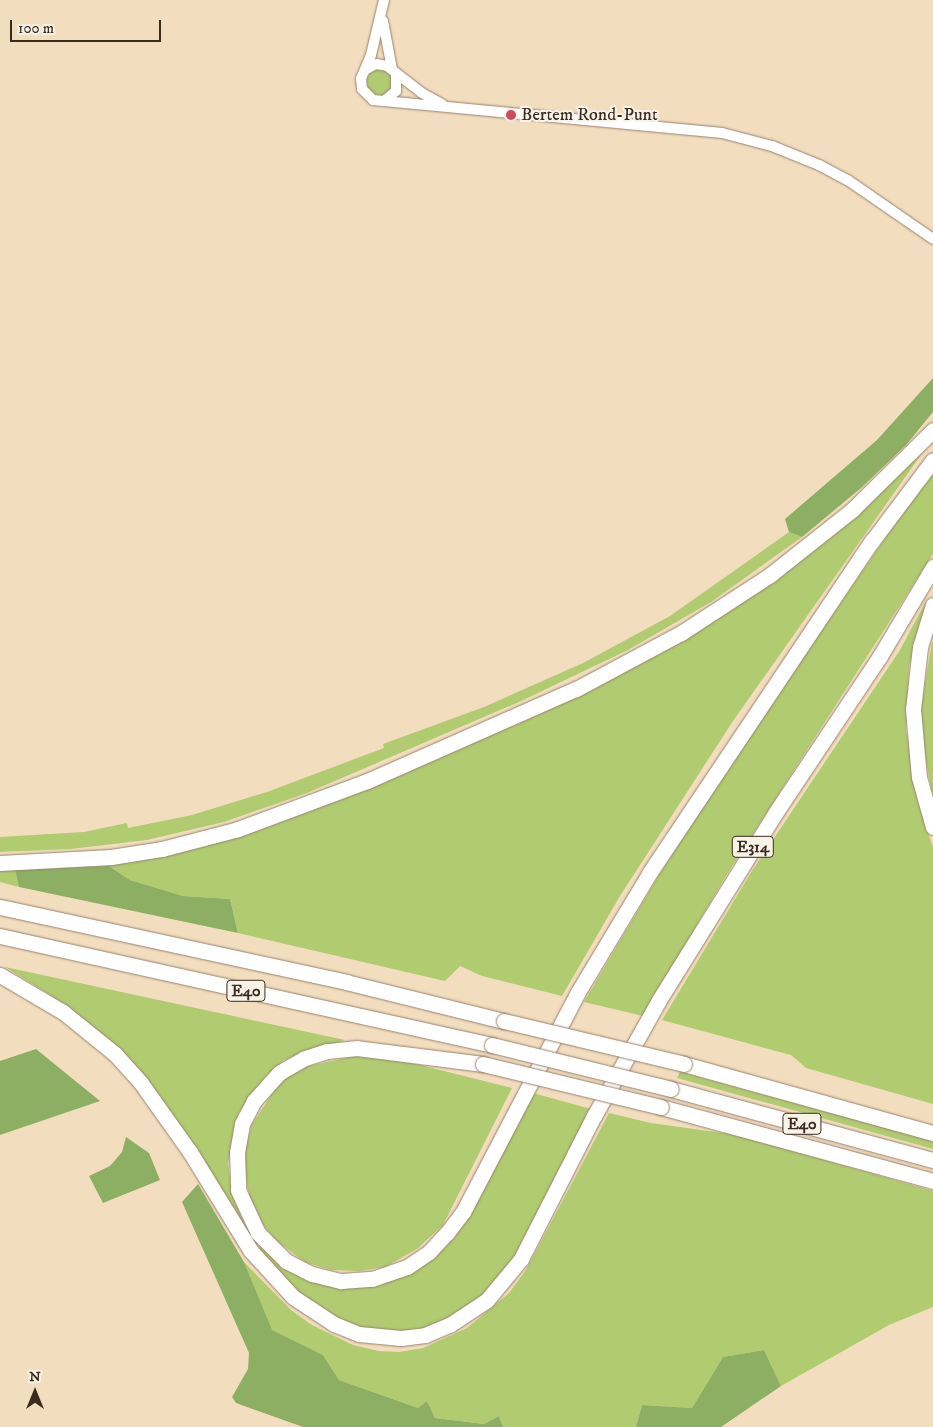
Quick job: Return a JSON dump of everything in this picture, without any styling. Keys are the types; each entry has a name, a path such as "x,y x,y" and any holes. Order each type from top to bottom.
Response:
{"highway":[{"path":"0,863 121,856 238,829 367,781 576,689 681,633 770,575 852,510 933,430"},
{"path":"933,460 872,541 650,872 578,992 506,1126 463,1212 430,1252 386,1276 341,1281 312,1274 286,1261 267,1244 248,1218 238,1190 236,1152 242,1124 254,1101 279,1073 303,1059 326,1051 358,1048 483,1064 661,1106 933,1181"},
{"name":"E314","path":"0,975 63,1012 115,1054 172,1123 251,1251 271,1276 313,1312 359,1334 401,1338 425,1335 469,1315 487,1300 532,1241 594,1116 716,905 880,656 933,567"},
{"path":"933,605 920,647 913,709 919,777 933,827"},
{"name":"E40","path":"0,906 346,982 684,1064 933,1133"},
{"name":"E40","path":"0,936 492,1045 671,1088 933,1160"}],"street":[{"path":"384,4 366,70 361,79 364,94 373,100 722,133 772,146 849,181 933,239"},
{"path":"384,4 384,34 394,72 396,90 384,101"},
{"path":"366,70 381,64 447,106"}],"green space":[{"path":"380,69 389,73 393,82 389,91 380,95 371,91 367,82 371,73"},
{"path":"933,378 933,412 906,445 861,488 802,537 789,532 785,519 877,440"},
{"path":"923,452 733,721 620,896 562,996 482,976 460,966 445,981 238,933 230,899 183,896 130,880 109,866 220,841 292,818 410,770 592,689 736,607 864,508"},
{"path":"933,469 933,554 727,874 643,1016 584,1002 659,875 739,750"},
{"path":"789,532 802,537 711,602 628,650 519,702 307,793 224,822 147,840 71,849 0,852 0,837 84,832 127,823 128,828 192,815 267,792 384,748 383,744 484,707 583,663 670,616"},
{"path":"926,601 909,667 906,730 918,803 933,847 933,1104 806,1068 791,1055 662,1020 752,871 900,650"},
{"path":"932,642 933,797 923,746 921,708"},
{"path":"109,866 130,880 183,896 230,899 238,933 19,887 15,870"},
{"path":"0,870 15,870 19,887 0,882"},
{"path":"5,967 345,1040 284,1060 265,1077 239,1112 228,1163 232,1194 244,1223 242,1225 157,1092 127,1058 52,996"},
{"path":"36,1049 100,1101 0,1135 0,1061"},
{"path":"359,1055 396,1059 512,1088 443,1225 417,1249 385,1267 359,1271 331,1270 305,1262 278,1242 263,1225 250,1198 244,1171 246,1147 252,1124 278,1085 300,1068"},
{"path":"680,1072 933,1141 933,1149 677,1078"},
{"path":"533,1093 591,1109 508,1268 484,1296 451,1318 427,1328 389,1333 353,1326 311,1303 282,1278 259,1252 260,1245 301,1275 386,1282 460,1224 487,1184"},
{"path":"609,1113 651,1123 737,1135 933,1191 933,1307 889,1325 781,1386 764,1350 723,1357 692,1408 642,1405 636,1427 503,1427 499,1416 484,1424 435,1418 427,1401 418,1408 339,1380 323,1355 271,1330 244,1262 291,1310 312,1325 353,1345 379,1351 399,1352 423,1348 467,1328 509,1293 526,1270"},
{"path":"126,1137 149,1153 160,1180 103,1203 89,1176 110,1166 122,1152"},
{"path":"198,1184 244,1262 272,1330 323,1355 339,1380 418,1408 427,1401 435,1418 484,1424 499,1416 503,1427 303,1427 236,1403 232,1397 248,1369 249,1353 182,1202"},
{"path":"764,1350 781,1386 721,1427 636,1427 642,1405 692,1408 723,1357"}],"place":[{"name":"Bertem Rond-Punt","path":"511,115"}]}
